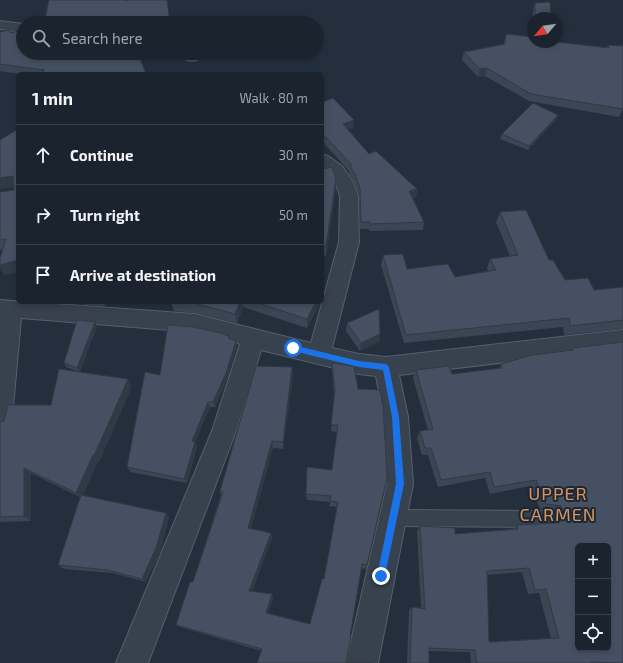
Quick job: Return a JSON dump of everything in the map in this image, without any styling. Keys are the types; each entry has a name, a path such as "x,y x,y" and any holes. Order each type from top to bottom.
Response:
{"street":[{"path":"0,25 16,27"},
{"path":"319,354 350,242 349,196 344,182 336,170 324,161"},
{"path":"0,419 6,308 195,323 224,329 253,339 359,364 386,367 623,339"},
{"path":"132,663 224,431 253,339"},
{"path":"362,663 400,484 396,417 386,367"}],"lane":[{"path":"394,518 548,519"}],"building":[{"path":"49,0 167,0 169,16 46,16"},
{"path":"550,2 551,12 535,12 535,3"},
{"path":"10,30 10,33 16,32 16,60 141,60 145,72 43,72 44,70 0,64 0,32"},
{"path":"506,34 527,36 527,48 563,48 563,43 609,48 608,45 623,46 623,109 531,94 487,68 480,69 464,52 505,44"},
{"path":"333,98 354,120 343,124 369,154 376,151 417,189 409,191 424,222 370,224 370,222 361,222 360,188 355,174 350,166 352,165 324,135 324,102"},
{"path":"533,103 558,115 529,146 502,134"},
{"path":"16,130 16,261 0,265 0,258 6,239 0,240 0,192 14,190 13,176 0,178 0,140"},
{"path":"331,167 336,178 326,246 324,246 324,169"},
{"path":"526,210 549,260 553,260 565,280 588,278 594,290 623,287 623,320 570,326 569,318 406,335 383,255 403,254 407,269 448,264 455,277 496,270 490,259 518,255 500,212"},
{"path":"197,304 239,304 235,314"},
{"path":"261,304 315,304 307,319"},
{"path":"379,309 380,334 361,343 347,323"},
{"path":"77,320 95,322 77,368 64,363"},
{"path":"168,325 193,327 221,333 236,341 226,373 213,402 208,402 192,441 195,442 184,479 127,467 145,372 160,375"},
{"path":"623,342 623,663 477,663 475,650 429,648 429,663 410,663 412,607 425,609 420,526 455,528 455,534 518,529 517,525 555,523 561,521 564,513 561,506 546,504 536,480 494,487 490,472 441,480 431,448 425,448 420,431 433,429 416,370 449,366 452,374 502,368 501,364 532,355 573,350 573,348","holes":["529,568 535,590 546,589 559,638 489,642 487,571"]},
{"path":"332,363 354,366 358,389 380,390 383,405 387,478 367,565 362,564 346,661 347,663 257,663 262,649 176,625 190,582 193,582 223,492 220,491 256,366 292,367 283,442 272,441 248,528 271,533 249,591 272,594 266,613 310,624 322,579 324,579 338,502 330,501 331,496 306,494 307,467 332,470 338,425 331,425 335,389"},
{"path":"59,369 128,379 76,493 24,468 24,516 0,517 0,422 4,421 8,405 51,405"},
{"path":"81,495 166,513 156,548 142,579 108,570 58,565"}],"district":[{"name":"UPPER CARMEN","path":"558,504"}],"route":[{"path":"293,348 359,364 386,367 396,417 400,484 381,576"}]}
